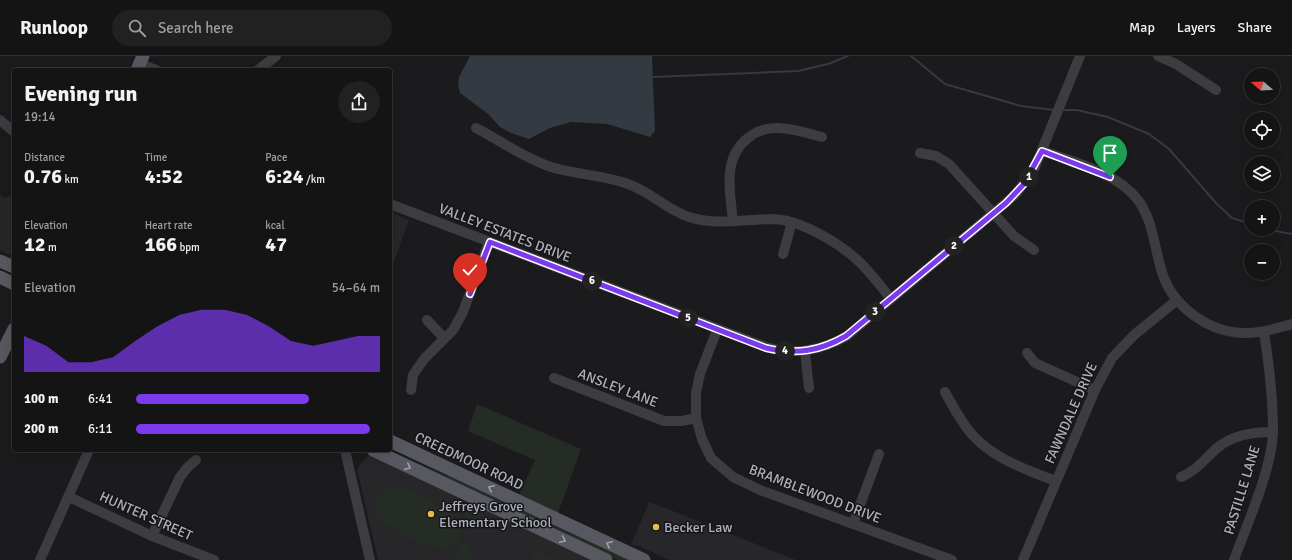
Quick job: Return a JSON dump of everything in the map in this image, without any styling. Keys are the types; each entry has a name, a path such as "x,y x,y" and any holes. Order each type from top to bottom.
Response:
{"main road":[{"path":"0,261 12,266"},
{"path":"0,277 12,283"},
{"path":"0,357 12,333"},
{"name":"CREEDMOOR ROAD","path":"392,442 644,560"},
{"path":"376,452 606,560"}],"street":[{"path":"261,68 276,56"},
{"name":"VALLEY ESTATES DRIVE","path":"392,205 766,348 783,351 805,352 826,347 846,336 1015,195 1024,184 1042,151 1080,56"},
{"path":"1158,56 1176,64 1216,90"},
{"path":"140,63 151,68"},
{"path":"0,120 12,130"},
{"path":"476,128 518,153 540,163 568,171 629,184 650,194 671,208 689,217 716,221 775,219 792,222 808,228 850,253 871,274 891,299"},
{"path":"733,221 730,169 734,154 744,141 758,131 769,128 786,128 822,137"},
{"path":"1042,151 1110,177 1131,192 1145,212 1152,228 1163,276 1177,300 1191,314 1215,327 1235,332 1264,332 1292,324"},
{"path":"920,154 936,156 949,164 1014,236 1034,250"},
{"path":"783,254 792,222"},
{"path":"410,390 413,375 424,359 453,330 464,312 490,242"},
{"name":"FAWNDALE DRIVE","path":"1023,560 1095,390 1112,358 1120,348 1177,300"},
{"path":"427,320 444,338"},
{"name":"BRAMBLEWOOD DRIVE","path":"717,330 700,374 696,393 696,418 702,439 711,458 733,477 760,490 952,560"},
{"name":"PASTILLE LANE","path":"1234,560 1266,469 1273,432 1268,361 1264,332"},
{"path":"805,352 809,388"},
{"path":"1027,353 1035,363 1095,390"},
{"name":"ANSLEY LANE","path":"554,378 664,421 682,421 696,418"},
{"path":"945,392 964,425 988,450 1013,464 1056,481"},
{"path":"1181,477 1190,473 1226,442 1244,434 1273,432"},
{"path":"40,560 88,452"},
{"path":"345,452 370,560"},
{"path":"853,524 879,454"},
{"path":"152,536 180,476 196,460"},
{"name":"HUNTER STREET","path":"69,497 152,536 214,560"}],"shaded area":[{"path":"470,56 652,56 655,131 650,137 607,124 571,122 550,128 529,139 511,133 500,127 488,114 460,93 458,85 459,77"},
{"path":"0,195 5,198 12,195 12,256 0,250"},
{"path":"392,213 409,220 392,267"},
{"path":"477,404 581,449 558,513 519,495 535,460 468,431"},
{"path":"392,451 442,474 473,484 634,560 618,560 387,452"},
{"name":"Jeffreys Grove Elementary School","path":"368,455 591,560 378,560 357,469"},
{"path":"392,486 406,488 452,514 461,528 460,538 456,544 441,548 421,543 390,527 380,520 376,512 375,503 383,491"},
{"path":"649,502 796,560 669,560 637,545 631,545"},
{"path":"474,512 480,513 488,522 487,525 463,525 469,514"},
{"path":"461,544 467,544 471,548 471,554 467,558 461,558 457,554 457,548"},
{"path":"536,550 552,559 531,560"}],"waterway":[{"path":"653,77 798,71 828,64 848,56"},
{"path":"911,56 945,84 1021,106 1054,110"},
{"path":"1062,110 1077,110 1108,117 1149,134 1169,149 1216,203 1232,218 1244,222"},
{"path":"1280,232 1292,234"}],"place":[{"name":"Jeffreys Grove Elementary School","path":"431,514"},
{"name":"Becker Law","path":"656,527"}],"route":[{"path":"470,294 490,242 766,348 783,351 805,352 816,350 826,347 846,336 1006,203 1024,184 1035,167 1042,151 1110,177"}]}
